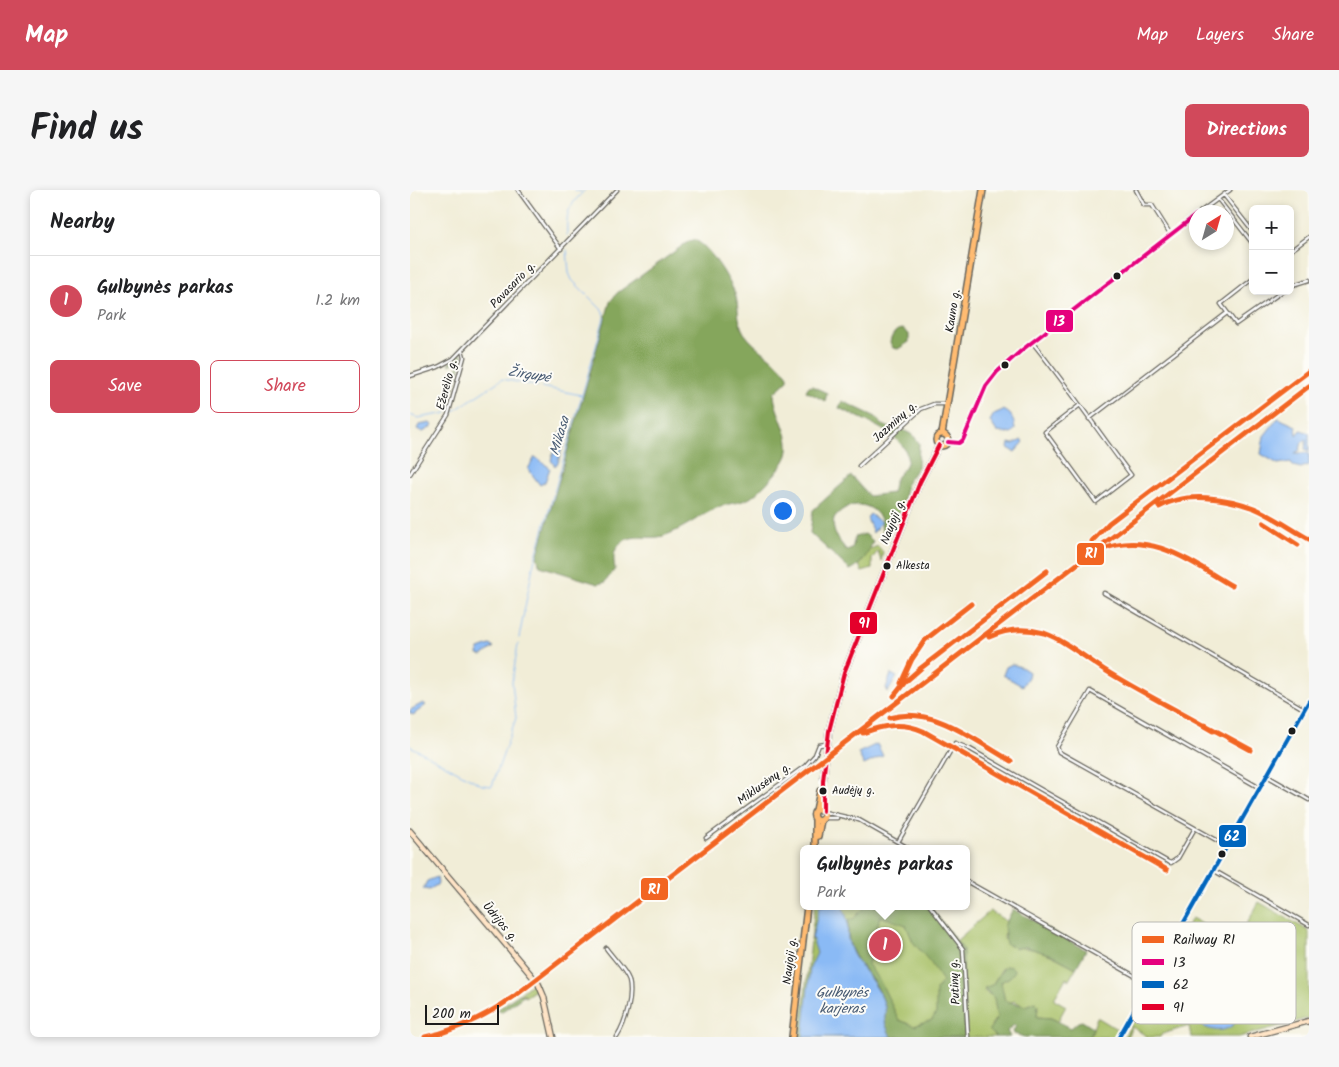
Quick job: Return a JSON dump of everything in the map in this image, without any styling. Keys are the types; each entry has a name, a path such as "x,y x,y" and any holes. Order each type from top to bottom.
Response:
{"main road":[{"name":"Kauno g.","path":"942,434 982,190"},
{"path":"942,434 947,437 948,442 944,446 939,445 936,437 942,434"},
{"name":"Naujoji g.","path":"816,845 822,814 827,744 837,696 848,661 920,482 939,445"},
{"name":"Naujoji g.","path":"815,845 814,814 822,814"},
{"path":"815,819 822,814"},
{"name":"Ūdrijos g.","path":"410,831 538,983 544,997 553,1037"},
{"name":"Naujoji g.","path":"790,1037 806,910"},
{"path":"1250,1037 1309,1021"}],"street":[{"path":"518,190 561,248"},
{"name":"Pavasario g.","path":"410,376 448,362 462,350 617,190"},
{"path":"1136,190 1144,205 1152,205 1170,235"},
{"path":"1210,205 1230,190"},
{"path":"1224,195 1249,227"},
{"path":"1218,199 1249,239"},
{"path":"948,442 959,443 963,440 988,382 1002,367 1189,220"},
{"path":"1291,250 1309,237"},
{"path":"1294,285 1309,280"},
{"path":"1249,282 1222,302 1222,306 1236,324 1278,295"},
{"path":"1089,419 1227,313"},
{"path":"1032,342 1080,405 1131,475 1096,502 1045,432 1080,405"},
{"name":"Ežerėlio g.","path":"410,474 448,415 464,356 462,350"},
{"name":"Jazminų g.","path":"859,466 921,409 934,404 948,405"},
{"path":"1104,593 1304,709"},
{"path":"1227,846 1059,752 1057,747 1090,692 1260,788"},
{"path":"1184,922 1309,701"},
{"path":"898,842 955,743 959,743 1168,862 1171,863 1178,858 1196,828"},
{"name":"Miklusėnų g.","path":"706,838 805,766 815,756 819,745 827,744"},
{"path":"1267,776 1309,800"},
{"path":"822,814 843,818"},
{"path":"822,814 859,820 903,845"},
{"path":"1213,870 1309,926"},
{"path":"970,883 1132,974"},
{"name":"Putinų g.","path":"933,910 964,949 968,1037"},
{"path":"606,948 626,975 630,989 623,1026 617,1037"},
{"path":"1119,1037 1132,1014"}],"green space":[{"path":"695,240 712,255 731,285 736,296 740,323 744,333 778,364 788,376 788,380 774,393 788,440 785,460 760,490 750,498 721,506 678,530 663,536 637,537 622,542 614,554 615,569 605,582 598,584 540,566 537,557 610,302 617,293 689,241"},
{"path":"903,329 909,334 909,342 898,349 893,348 890,343 892,335 898,330"},
{"path":"461,352 463,358 452,391 460,358 450,365 449,363"},
{"path":"812,386 827,393 825,401 806,391 808,387"},
{"path":"842,401 876,417 881,424 890,428 897,427 913,435 919,443 918,467 907,482 901,514 895,524 884,533 879,516 869,507 863,505 850,506 834,518 835,532 847,551 852,549 855,537 865,534 873,541 864,558 850,570 810,533 813,510 851,476 869,496 892,493 897,476 907,463 907,454 902,445 893,437 839,408"},
{"path":"878,546 883,552 881,561 878,551 872,559 872,569 862,572 859,565 870,549"},
{"path":"1259,902 1293,922 1248,922"},
{"path":"1013,909 1086,950 1076,968 1052,955 1026,947 1015,948 1006,944 1004,926"},
{"path":"815,910 932,910 956,941 990,911 1006,921 1004,939 1015,948 1039,951 1076,968 1069,980 1066,978 1054,999 1066,1006 1058,1021 1051,1018 1037,1017 1038,1005 1035,1002 1025,1006 1014,1001 1008,1003 1000,986 1003,980 1007,979 1003,967 992,985 984,991 994,997 997,1017 991,1025 996,1037 800,1037"},
{"path":"862,910 932,910 963,949 965,1037 891,1037 885,1022 885,1007 881,994 850,946 848,934 849,919 853,919","holes":["880,916 906,925 913,942 943,981 936,990 936,1013 932,1020 914,1026 899,1020 882,985 868,964"]},
{"path":"1192,918 1199,922 1190,922"},
{"path":"1296,923 1309,931 1309,1018 1296,1022"},
{"path":"1005,966 1012,967 1015,971 1010,977 1001,982 1005,1001 1025,1006 1035,1002 1038,1005 1037,1017 1051,1018 1071,1028 1082,1021 1093,1028 1090,1037 1025,1037 1014,1034 1013,1031 1016,1026 1014,1025 1007,1031 1010,1037 996,1037 989,1030 997,1017 994,998 984,988 992,985"},
{"path":"535,981 537,989 525,997 524,994 519,994"},
{"path":"519,994 525,995 501,1012 498,1009"},
{"path":"1097,1017 1120,1031 1116,1037 1090,1037"},
{"path":"1132,1023 1287,1024 1239,1037 1191,1037 1189,1026 1162,1034 1160,1037 1148,1037 1132,1027 1127,1037 1124,1037"}],"water":[{"path":"1003,410 1009,413 1013,420 1015,429 1011,434 997,432 990,421 994,414"},
{"path":"1278,418 1296,426 1297,435 1301,430 1309,433 1309,451 1305,449 1307,439 1302,442 1300,450 1295,453 1309,453 1309,465 1301,468 1293,466 1291,462 1278,464 1261,454 1264,436"},
{"path":"430,423 433,426 423,432 417,429 419,425"},
{"path":"561,432 565,432 565,436 558,463 555,466 551,460"},
{"path":"1022,440 1024,442 1015,452 1008,448 1009,443 1013,444"},
{"path":"535,457 550,468 545,482 540,485 528,469"},
{"path":"870,514 881,522 873,533 867,518"},
{"path":"490,645 494,647 482,656 478,655 479,649"},
{"path":"1012,664 1029,672 1022,686 1003,675 1006,667"},
{"path":"891,674 897,677 888,692 886,688"},
{"path":"423,703 426,705 413,715 410,713 410,710"},
{"path":"877,744 883,756 864,765 858,753"},
{"path":"437,877 438,884 429,890 423,889 427,881"},
{"name":"Gulbynės karjeras","path":"819,910 844,910 847,918 850,947 853,955 874,983 882,999 885,1009 885,1022 891,1037 803,1037 810,968 817,953 812,937"},
{"path":"1199,1024 1233,1024 1227,1029 1221,1030 1208,1029"}],"waterway":[{"path":"575,190 581,192"},
{"name":"Mikasa","path":"567,235 569,210 585,190"},
{"name":"Mikasa","path":"519,638 533,566 604,318 603,311 572,280 569,273 567,250"},
{"name":"Žirgupė","path":"451,413 502,379 581,395"},
{"name":"Žirgupė","path":"410,415 418,418 447,413"},
{"name":"Mikasa","path":"410,746 482,785 492,786 516,718 512,682 518,644"}],"rail line":[{"name":"R1","path":"1092,541 1109,523 1309,371"},
{"name":"R1","path":"425,1037 473,1021 516,995 1309,386"},
{"name":"R1","path":"1159,507 1181,499 1206,498 1232,501 1261,511 1309,539"},
{"name":"R1","path":"1264,523 1298,545"},
{"name":"R1","path":"1101,550 1136,543 1153,546 1169,551 1201,567 1232,586"},
{"name":"R1","path":"894,696 905,682 921,668 1047,571"},
{"name":"R1","path":"901,683 912,659 925,640 971,604"},
{"name":"R1","path":"989,637 1002,632 1023,630 1037,631 1052,636 1116,677 1213,731"},
{"name":"R1","path":"890,718 906,715 922,716 938,721 968,735 1011,761"},
{"name":"R1","path":"1205,725 1251,750"},
{"name":"R1","path":"863,733 893,726 908,726 923,731 1167,870"}],"transit line":[{"name":"13","path":"948,442 959,443 963,440 986,386 997,372 1022,350 1189,220"},
{"name":"91","path":"823,811 823,781 829,731 844,673 920,482 939,445"},
{"name":"62","path":"1184,922 1309,701"},
{"name":"62","path":"1119,1037 1132,1014"}],"place":[{"name":"Alkesta","path":"887,566"},
{"name":"Audėjų g.","path":"823,791"},
{"name":"Gulbynės parkas","path":"885,945"}]}
